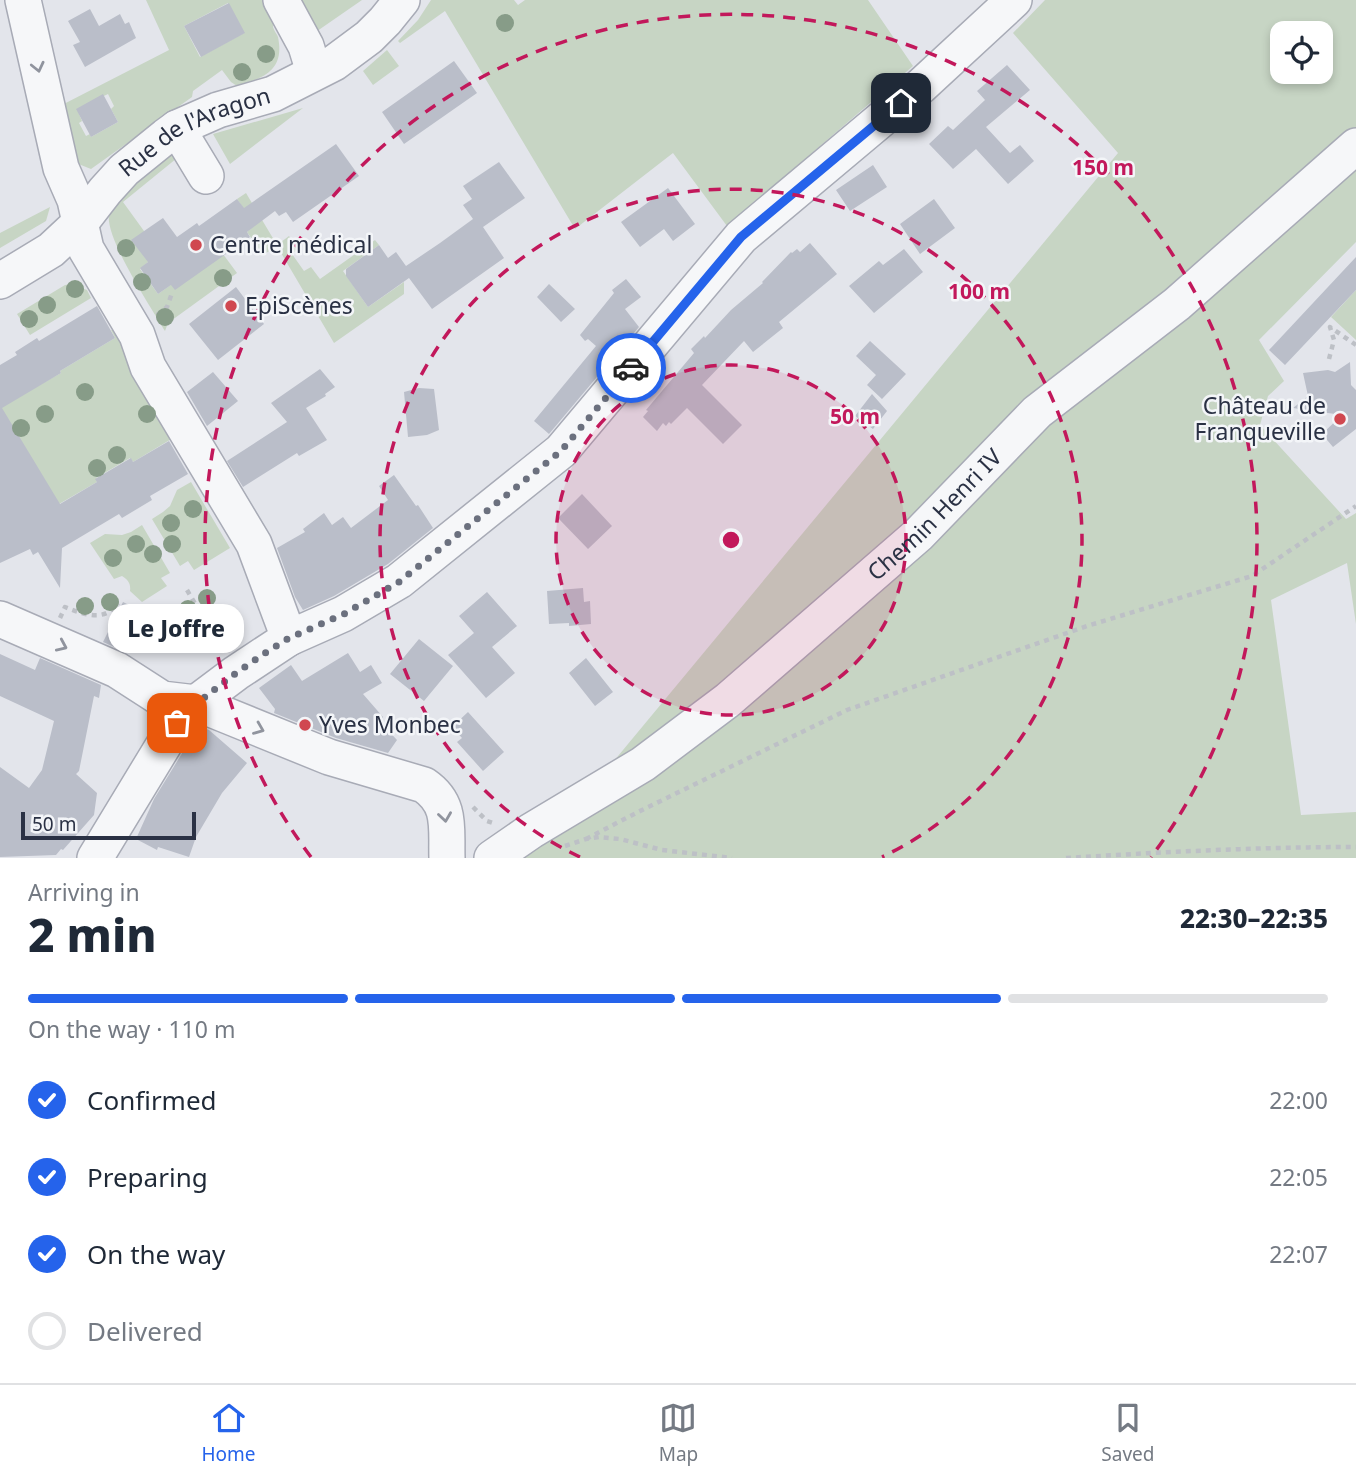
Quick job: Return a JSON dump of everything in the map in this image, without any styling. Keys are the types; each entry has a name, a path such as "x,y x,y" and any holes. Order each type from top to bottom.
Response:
{"street":[{"path":"23,0 61,168 75,200 86,249 137,335 148,367 254,544 289,638"},
{"path":"281,0 316,71"},
{"name":"Rue de l'Aragon","path":"0,281 51,250 81,222 124,170 177,128 226,108 273,94 334,63 369,37 402,0"},
{"path":"95,858 177,723 196,704 236,673 289,638 344,614 399,582 561,451 741,237 921,86 1014,0"},
{"path":"177,128 205,176"},
{"name":"Chemin Henri IV","path":"492,858 531,831 643,764 728,701 918,535 1037,412 1177,304 1356,146"},
{"path":"0,619 117,670 162,699 196,704 329,757 424,785 434,792 446,814 447,858"}],"path":[{"path":"153,318 167,307 172,293"},
{"path":"1329,359 1334,340 1330,327 1356,345"},
{"path":"561,848 586,839 847,710 1087,626 1252,576 1356,506"},
{"path":"187,590 236,673"},
{"path":"51,641 65,607 93,616 109,612 118,603"},
{"path":"472,804 487,821 531,831"},
{"path":"586,839 621,839 662,850 732,858"},
{"path":"1066,858 1356,847"}],"green space":[{"path":"146,0 268,0 279,49 278,58 270,71 237,86 222,70 193,91 192,97 91,169 66,159 56,108 169,50","holes":["228,3 244,33 200,57 184,26","108,94 114,106 111,109 118,122 91,137 90,134 86,136 79,123 82,121 77,109"]},
{"path":"294,0 362,0 310,36"},
{"path":"431,0 514,0 518,5 525,0 868,0 913,66 727,226 673,153 575,229 445,11 400,43 398,41 418,20"},
{"path":"1045,0 1356,0 1356,242 1259,340 1284,381 1268,396 1260,425 1346,519 1356,513 1356,624 1347,563 1271,600 1301,815 1356,812 1356,858 514,858 560,826 1118,153 1013,33"},
{"path":"387,50 399,66 373,85 363,71"},
{"path":"303,108 230,164 213,134"},
{"path":"178,148 182,154 123,202 144,231 148,262 140,269 158,294 220,250 237,273 168,323 165,331 114,240 109,215 128,190"},
{"path":"246,193 277,245 289,236 298,249 292,254 304,271 311,267 320,279 375,240 379,245 343,271 368,307 404,282 404,294 334,343 277,246 263,255 247,232 255,225 237,199"},
{"path":"50,207 46,221 0,248 0,233"},
{"path":"71,284 87,290 91,298 30,335 17,314"},
{"path":"1356,290 1356,340 1331,317"},
{"path":"111,330 179,444 173,438 133,462 130,458 96,478 97,482 40,515 0,407 61,373 60,371 115,338"},
{"path":"191,482 230,548 194,570 188,561 180,566 152,519 170,506 177,490"},
{"path":"142,525 170,573 161,578 167,586 142,602 130,591 126,579 122,576 114,579 90,543 105,534 122,535"}],"building":[{"path":"229,3 245,33 201,57 184,26"},
{"path":"90,9 99,26 120,14 125,24 129,22 136,38 85,67 73,45 80,42 68,21"},
{"path":"454,61 477,93 404,144 382,112"},
{"path":"1007,65 1030,90 986,127 1010,153 1020,145 1034,161 1008,184 976,149 953,169 929,144 948,126 953,130 985,100 977,91"},
{"path":"103,94 118,122 91,137 76,109"},
{"path":"336,144 359,176 293,222 286,212 279,216 275,211 247,232 250,237 175,290 171,285 158,294 140,268 148,262 131,240 163,218 177,237 197,223 199,226 237,199 244,208"},
{"path":"499,162 525,198 483,227 504,258 432,309 409,278 368,307 346,276 346,269 379,245 388,258 396,252 406,266 440,243 473,219 463,205 472,199 463,186"},
{"path":"873,165 887,187 850,211 836,190"},
{"path":"668,188 695,224 673,241 664,229 640,247 621,222"},
{"path":"934,199 955,228 920,254 900,224"},
{"path":"810,243 837,274 779,322 783,328 753,352 744,341 702,385 742,425 723,444 687,408 671,424 669,422 666,426 663,423 657,431 643,417 694,353 691,349 763,283 791,252 797,249 800,252"},
{"path":"904,249 923,272 874,313 849,286 879,261 883,265"},
{"path":"1356,257 1356,290 1285,365 1269,350"},
{"path":"626,279 641,297 625,309 639,327 549,434 534,421 596,346 588,339 585,341 580,335 614,293 612,290"},
{"path":"549,284 575,309 561,322 537,297"},
{"name":"EpiScènes","path":"236,287 264,324 218,360 189,324"},
{"path":"97,306 115,338 2,408 60,504 131,458 133,462 169,441 188,474 150,496 152,500 122,518 119,514 62,548 60,588 38,552 33,555 30,549 0,563 0,365 37,338 39,341"},
{"path":"870,341 906,374 882,399 867,385 876,375 856,356"},
{"name":"Château de Franqueville","path":"1350,362 1351,385 1356,390 1356,429 1333,447 1322,434 1342,415 1293,408 1308,396 1303,373 1328,370 1335,372"},
{"path":"320,369 335,387 306,408 327,440 299,456 297,453 243,487 227,461 287,422 271,403"},
{"path":"213,372 238,401 207,426 187,392"},
{"path":"419,388 434,389 439,430 427,435 408,437 404,392"},
{"path":"872,394 887,411 873,429 855,416"},
{"path":"394,475 433,528 388,564 334,596 303,610 295,597 277,548 305,532 303,529 324,513 332,525 343,517 351,528 388,500 379,486"},
{"path":"582,494 612,526 588,549 558,518"},
{"path":"583,588 584,602 590,601 591,624 549,624 547,591"},
{"path":"487,592 517,626 492,647 515,673 486,698 448,655 474,633 459,616"},
{"path":"123,602 143,612 123,651 103,642"},
{"path":"419,639 453,666 424,701 390,674"},
{"path":"348,653 360,672 371,665 382,683 363,694 383,717 380,722 397,740 388,753 336,738 274,713 275,709 259,688 291,665 302,681"},
{"path":"0,654 35,670 40,658 101,685 99,698 94,696 79,771 76,774 97,793 94,815 56,855 0,857 0,767 29,788 42,770 54,721 0,696"},
{"path":"586,658 613,692 595,706 569,673"},
{"path":"468,712 504,752 483,771 457,742 462,738 452,727"},
{"path":"201,727 209,730 247,763 222,793 196,837 189,857 158,847 157,850 136,839 154,799"}],"way so far":[{"path":"177,723 196,704 265,653 289,638 344,614 399,582 561,451 631,368"}],"place":[{"name":"Centre médical","path":"196,245"},
{"name":"EpiScènes","path":"231,306"},
{"name":"Château de Franqueville","path":"1340,419"},
{"name":"Le Joffre","path":"177,723"},
{"name":"Yves Monbec","path":"305,725"}],"route":[{"path":"631,368 741,237 901,103"}]}
